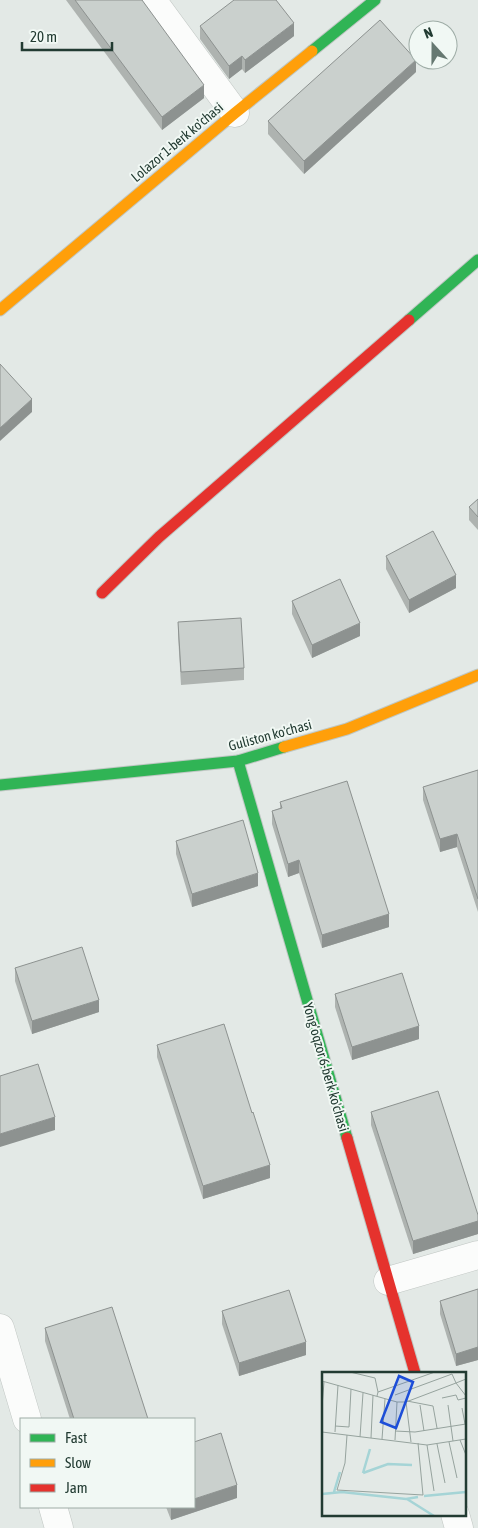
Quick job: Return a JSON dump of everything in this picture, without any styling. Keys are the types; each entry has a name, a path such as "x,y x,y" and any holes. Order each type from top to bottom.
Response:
{"street":[{"path":"152,0 235,114"},
{"name":"Lolazor 1-berk ko'chasi","path":"0,310 375,0"},
{"path":"102,593 159,538 478,260"},
{"name":"Guliston ko'chasi","path":"0,785 238,761 347,729 478,675"},
{"name":"Yong‘oqzor 6-berk ko'chasi","path":"238,761 414,1372"},
{"path":"388,1281 478,1255"},
{"path":"0,1328 27,1418"},
{"path":"53,1508 59,1528"}],"building":[{"path":"75,0 142,0 204,85 162,117"},
{"path":"234,0 276,0 294,23 245,60 242,56 229,66 200,26"},
{"path":"380,20 408,51 408,67 304,161 268,121"},
{"path":"0,364 32,399 0,428"},
{"path":"478,499 478,517 469,507"},
{"path":"433,531 456,575 409,600 386,556"},
{"path":"340,579 360,623 312,645 292,601"},
{"path":"241,618 244,668 181,672 178,622"},
{"path":"478,770 478,899 457,834 440,839 423,787"},
{"path":"347,781 389,914 322,935 299,860 288,864 272,811 282,808 280,802"},
{"path":"243,820 258,873 192,894 176,841"},
{"path":"82,947 99,1000 32,1021 15,968"},
{"path":"402,973 419,1026 352,1047 335,994"},
{"path":"224,1024 270,1165 203,1186 157,1045"},
{"path":"38,1064 55,1117 0,1134 0,1076"},
{"path":"438,1091 478,1215 478,1221 413,1241 371,1112"},
{"path":"478,1289 478,1347 456,1354 440,1301"},
{"path":"289,1290 306,1342 239,1363 222,1311"},
{"path":"112,1307 148,1418 74,1418 45,1328"},
{"path":"221,1433 237,1485 195,1499 195,1442"}],"traffic: fast":[{"path":"312,51 375,0"},
{"path":"409,320 478,260"},
{"path":"0,785 238,761 284,747"},
{"path":"238,761 347,1138"}],"traffic: slow":[{"path":"0,310 312,51"},
{"path":"284,747 347,729 478,675"}],"traffic: jam":[{"path":"102,593 159,537 409,320"},
{"path":"347,1138 415,1372"}]}
